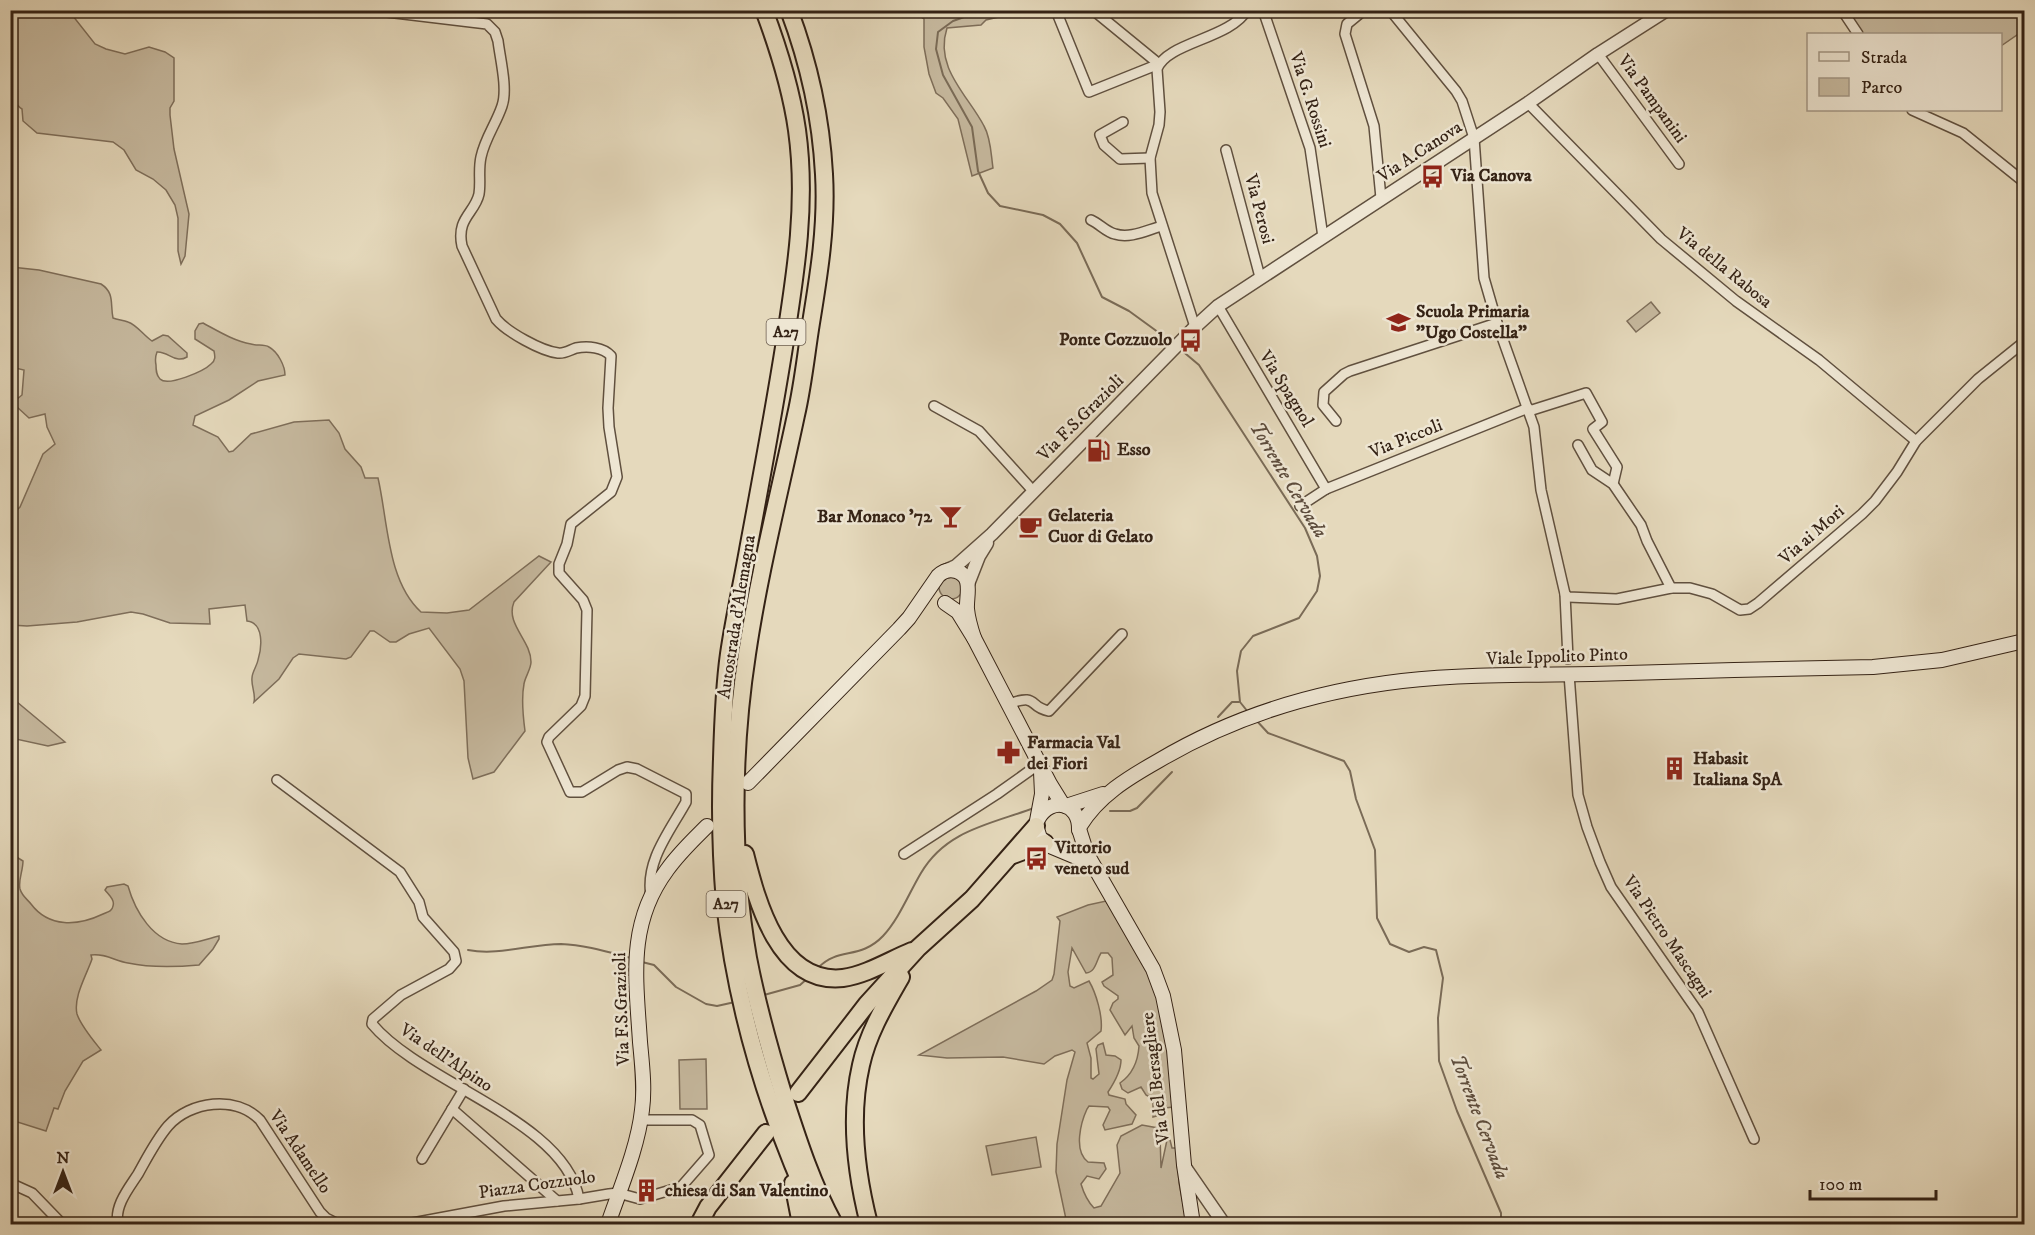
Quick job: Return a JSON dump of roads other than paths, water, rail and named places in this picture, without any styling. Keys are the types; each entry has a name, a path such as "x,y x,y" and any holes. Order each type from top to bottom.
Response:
{"highway":[{"name":"Autostrada d'Alemagna","path":"764,10 777,44 790,90 798,133 801,176 798,264 729,654 723,726 722,848 727,914 742,1003 757,1060 786,1147 819,1224"},
{"name":"Autostrada d'Alemagna","path":"789,10 812,86 820,131 824,176 824,223 797,411 765,554 747,655 736,797 741,898 748,956 757,1001 798,1142 834,1224"},
{"name":"A27","path":"736,797 744,847 763,915 782,948 802,968 824,978 845,978 918,948"},
{"name":"A27","path":"798,1093 867,1004 918,948 972,899 1012,856 1037,822"},
{"name":"A27","path":"1012,856 1051,845"},
{"name":"A27","path":"869,1224 861,1193 856,1151 855,1100 861,1065 881,1011 918,948"},
{"path":"699,1224 708,1207 766,1133"},
{"name":"A27","path":"786,1147 801,1224"}],"main road":[{"path":"974,638 967,614 968,589 964,575 954,570 939,577 936,596 958,612 1038,761 1065,806 1078,817 1079,828 1075,840 1070,844 1051,845 1037,832 1042,785 1038,761"},
{"name":"Via F.S.Grazioli","path":"748,783 909,618 939,577"},
{"path":"944,602 961,601 968,589"},
{"name":"Via F.S.Grazioli","path":"909,618 927,605 944,602"},
{"name":"Viale Ippolito Pinto","path":"1079,828 1090,810 1111,791 1169,754 1244,720 1320,695 1392,682 1430,678 1873,667 1942,660 2025,641"},
{"name":"Viale Ippolito Pinto","path":"1065,806 1111,791"},
{"path":"1037,822 1046,808 1052,805 1065,806"},
{"name":"Via F.S.Grazioli","path":"624,1176 641,1120 643,1075 636,948 642,919 663,875 679,854 707,826"},
{"name":"Via del Bersagliere","path":"1079,828 1083,846 1153,969 1163,996 1174,1050 1184,1165 1193,1224"},
{"name":"Via del Bersagliere","path":"1051,845 1081,859 1096,872"},
{"name":"Piazza Cozzuolo","path":"609,1221 624,1176"}],"street":[{"path":"370,10 487,24 495,32 498,41 503,101 481,154 479,196 464,218 462,246 496,319 502,326 533,344 559,353 577,348 597,348 605,350 611,356 608,408 617,477 611,492 571,524 559,568 561,576 583,600 587,610 585,696 581,706 549,737 547,742 570,792 582,792 618,770 627,768 637,769 686,794 686,802 649,875 651,896"},
{"path":"1060,10 1056,14 1089,92 1159,64 1171,53 1226,29 1241,19 1247,10"},
{"path":"1093,10 1159,64"},
{"name":"Via G. Rossini","path":"1263,10 1310,148 1323,237"},
{"path":"1364,10 1347,24 1345,34 1374,126 1381,198"},
{"path":"1390,10 1456,91 1462,101 1474,138 1483,269 1497,323 1528,409 1536,441 1541,490 1565,594 1568,659"},
{"name":"Via A.Canova","path":"1195,327 1218,306 1260,277 1667,10"},
{"path":"1842,10 1857,33"},
{"name":"Via Pampanini","path":"1598,54 1679,164"},
{"path":"1159,64 1157,71 1160,116 1150,158 1152,193 1195,327"},
{"name":"Via della Rabosa","path":"1528,103 1661,239 1736,301 1819,360 1916,441"},
{"path":"1914,111 1963,133 2025,182"},
{"path":"1123,122 1100,135 1101,141 1120,159 1150,158"},
{"name":"Via Perosi","path":"1227,150 1260,277"},
{"path":"1091,220 1115,234 1131,236 1162,226"},
{"name":"Via Spagnol","path":"1218,306 1326,489"},
{"path":"1336,421 1323,405 1324,392 1344,374 1497,323"},
{"name":"Via F.S.Grazioli","path":"939,577 956,566 992,534 1195,327"},
{"name":"Via ai Mori","path":"1565,594 1568,597 1617,599 1671,588 1701,590 1740,610 1749,609 1868,507 1897,472 1916,441 1978,379 2025,342"},
{"name":"Via Piccoli","path":"1300,506 1326,489 1528,409 1586,393 1602,422 1593,429 1617,467 1613,484"},
{"path":"934,406 979,430 1034,492"},
{"path":"1578,445 1592,470 1613,484 1641,525 1671,588"},
{"name":"Via F.S.Grazioli","path":"968,589 979,556 992,534"},
{"path":"1008,704 1024,698 1030,699 1045,711 1049,711 1122,634"},
{"name":"Via Pietro Mascagni","path":"1569,674 1578,795 1600,862 1611,887 1698,1012 1754,1139"},
{"path":"904,854 997,794 1032,769 1038,761"},
{"name":"Via dell'Alpino","path":"277,780 400,872 419,902 423,917 454,952 456,961 449,969 401,995 373,1019 372,1022 376,1028 404,1053 543,1141 563,1163 575,1184 579,1199"},
{"path":"422,1159 464,1089"},
{"name":"Via Adamello","path":"118,1224 117,1219 123,1199 168,1126 188,1112 213,1104 226,1104 245,1108 260,1120 320,1212 338,1224"},
{"path":"452,1109 557,1201"},
{"path":"618,1194 640,1199 678,1189 709,1157 701,1126 694,1121 641,1120"},
{"path":"1184,1165 1224,1224"},
{"path":"10,1183 32,1192 62,1224"},
{"name":"Piazza Cozzuolo","path":"406,1224 504,1206 618,1194"}],"waterway":[{"name":"Torrente Cervada","path":"999,10 953,21 938,32 936,49 943,75 972,127 978,171 988,193 1000,206 1043,215 1060,224 1077,243 1102,297 1129,311 1173,343"},
{"name":"Torrente Cervada","path":"1180,349 1199,365 1305,528 1317,556 1320,576 1317,591 1299,618 1253,636 1241,651 1237,671 1240,702 1248,712"},
{"path":"1218,717 1232,702 1239,702"},
{"name":"Torrente Cervada","path":"1256,720 1268,733 1344,761 1350,771 1356,799 1375,850 1377,918 1390,944 1409,952 1424,947 1436,950 1443,978 1438,1018 1439,1061 1457,1111 1501,1213 1501,1224"},
{"path":"1110,811 1130,811 1137,808 1172,772"},
{"path":"819,967 834,957 866,948 883,936 899,914 921,873 943,847 971,830 1034,808"},
{"path":"468,950 491,952 561,944 588,947 631,958"},
{"path":"642,962 654,965 676,987 706,1004 717,1006 735,1002"},
{"path":"764,995 800,985 808,978"}],"place":[{"name":"Via Canova","path":"1433,176"},
{"name":"Scuola Primaria \"Ugo Costella\"","path":"1398,322"},
{"name":"Ponte Cozzuolo","path":"1190,340"},
{"name":"Esso","path":"1099,450"},
{"name":"Bar Monaco '72","path":"950,517"},
{"name":"Gelateria Cuor di Gelato","path":"1030,526"},
{"name":"Farmacia Val dei Fiori","path":"1009,753"},
{"name":"Habasit Italiana SpA","path":"1675,769"},
{"name":"Vittorio veneto sud","path":"1037,858"},
{"name":"chiesa di San Valentino","path":"647,1191"}]}
